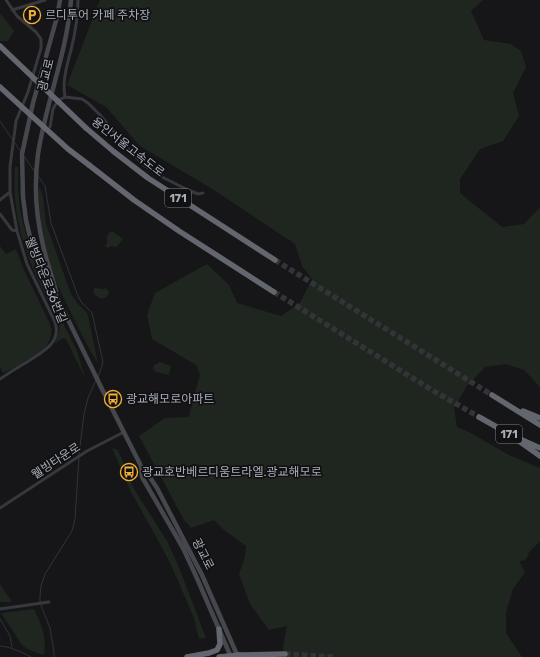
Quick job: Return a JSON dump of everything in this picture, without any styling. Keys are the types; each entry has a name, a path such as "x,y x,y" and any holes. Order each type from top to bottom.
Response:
{"highway":[{"name":"용인서울고속도로","path":"0,46 86,128 113,151 148,178 275,260"},
{"name":"171","path":"0,87 68,148 134,200 274,292"},
{"name":"171","path":"492,395 540,425"},
{"path":"510,406 540,418"},
{"name":"171","path":"478,417 511,435 540,448"},
{"path":"511,435 540,456"},
{"path":"187,657 218,650 220,644 220,629"},
{"path":"219,657 285,654"}],"main road":[{"name":"광교로","path":"60,0 57,17 33,103 22,154 23,197 31,241 46,279 58,299 141,466 157,488 202,575 238,656"},
{"name":"광교로","path":"58,299 39,226 36,185 38,154 63,47 71,0"},
{"name":"광교로","path":"141,466 142,477 183,548 220,629 231,657"}],"street":[{"name":"웰빙타운로36번길","path":"0,379 48,349 55,339 57,332 57,326 28,265 17,232 10,192 10,167 14,130 18,114 28,92 41,39 36,32 12,10 6,0"},
{"path":"12,10 45,0"},
{"path":"65,97 65,77 76,27 78,0"},
{"path":"50,127 53,108 57,102 65,97 78,98 88,103 107,122 131,152 152,172 186,189 198,194 203,194"},
{"path":"0,200 10,192"},
{"name":"웰빙타운로36번길","path":"0,214 12,230 17,232"},
{"name":"웰빙타운로","path":"0,508 70,461 124,432"},
{"path":"0,609 49,602"}],"shaded area":[{"path":"100,0 483,0 471,11 484,40 511,44 521,51 526,67 513,93 519,116 503,141 480,149 460,179 460,193 502,227 524,224 540,207 540,387 524,370 506,364 485,367 467,386 454,408 457,427 469,432 509,455 540,468 540,541 530,551 526,559 519,561 525,572 513,589 506,612 506,633 522,657 283,657 283,647 287,626 269,630 250,604 239,574 245,557 246,546 224,530 214,520 191,528 184,520 139,436 165,418 189,417 200,374 196,365 152,339 147,315 155,293 207,264 229,285 237,303 281,316 300,303 312,279 302,266 295,244 214,190 140,146 106,107 67,85"},
{"path":"0,13 14,31 8,41 0,41"},
{"path":"15,167 18,167 20,209 29,248 43,283 77,351 85,378 66,339 63,338 54,344 57,339 59,323 27,254 19,226 15,197"},
{"path":"39,186 43,197 46,224 71,294 88,316 98,363 57,284 51,268 41,221"},
{"path":"112,231 123,239 117,247 111,246 108,248 105,246 108,235"},
{"path":"0,246 6,254 16,249 24,270 50,324 51,330 49,342 45,348 16,367 3,373 0,367"},
{"path":"95,288 105,288 109,292 108,295 104,298 99,298 93,292"},
{"path":"160,362 171,366 169,375 156,372 153,369 154,365"},
{"path":"112,448 118,450 134,489 167,541 178,565 206,638 199,639 194,618 172,567 131,492"},
{"path":"0,584 12,602 0,602"},
{"path":"34,609 43,631 45,643 44,655 32,651 22,645 1,613"}],"waterway":[{"path":"0,121 12,139"},
{"path":"15,143 21,152"},
{"path":"24,156 35,172"},
{"path":"38,176 45,186 51,223 78,296 82,303 92,313 103,362 98,377"},
{"path":"79,454 84,414 88,398 96,380"},
{"path":"54,657 50,628 40,603 41,586 45,574 72,531 75,519 79,457"},
{"path":"0,619 10,636 12,647"},
{"path":"0,646 31,657"}],"tunnel":[{"path":"275,260 492,395"},
{"path":"274,292 432,390 479,417"},
{"path":"285,654 333,657"}],"place":[{"name":"르디투어 카페 주차장","path":"32,15"},
{"name":"광교해모로아파트","path":"113,399"},
{"name":"광교호반베르디움트라엘.광교해모로","path":"129,472"}]}
